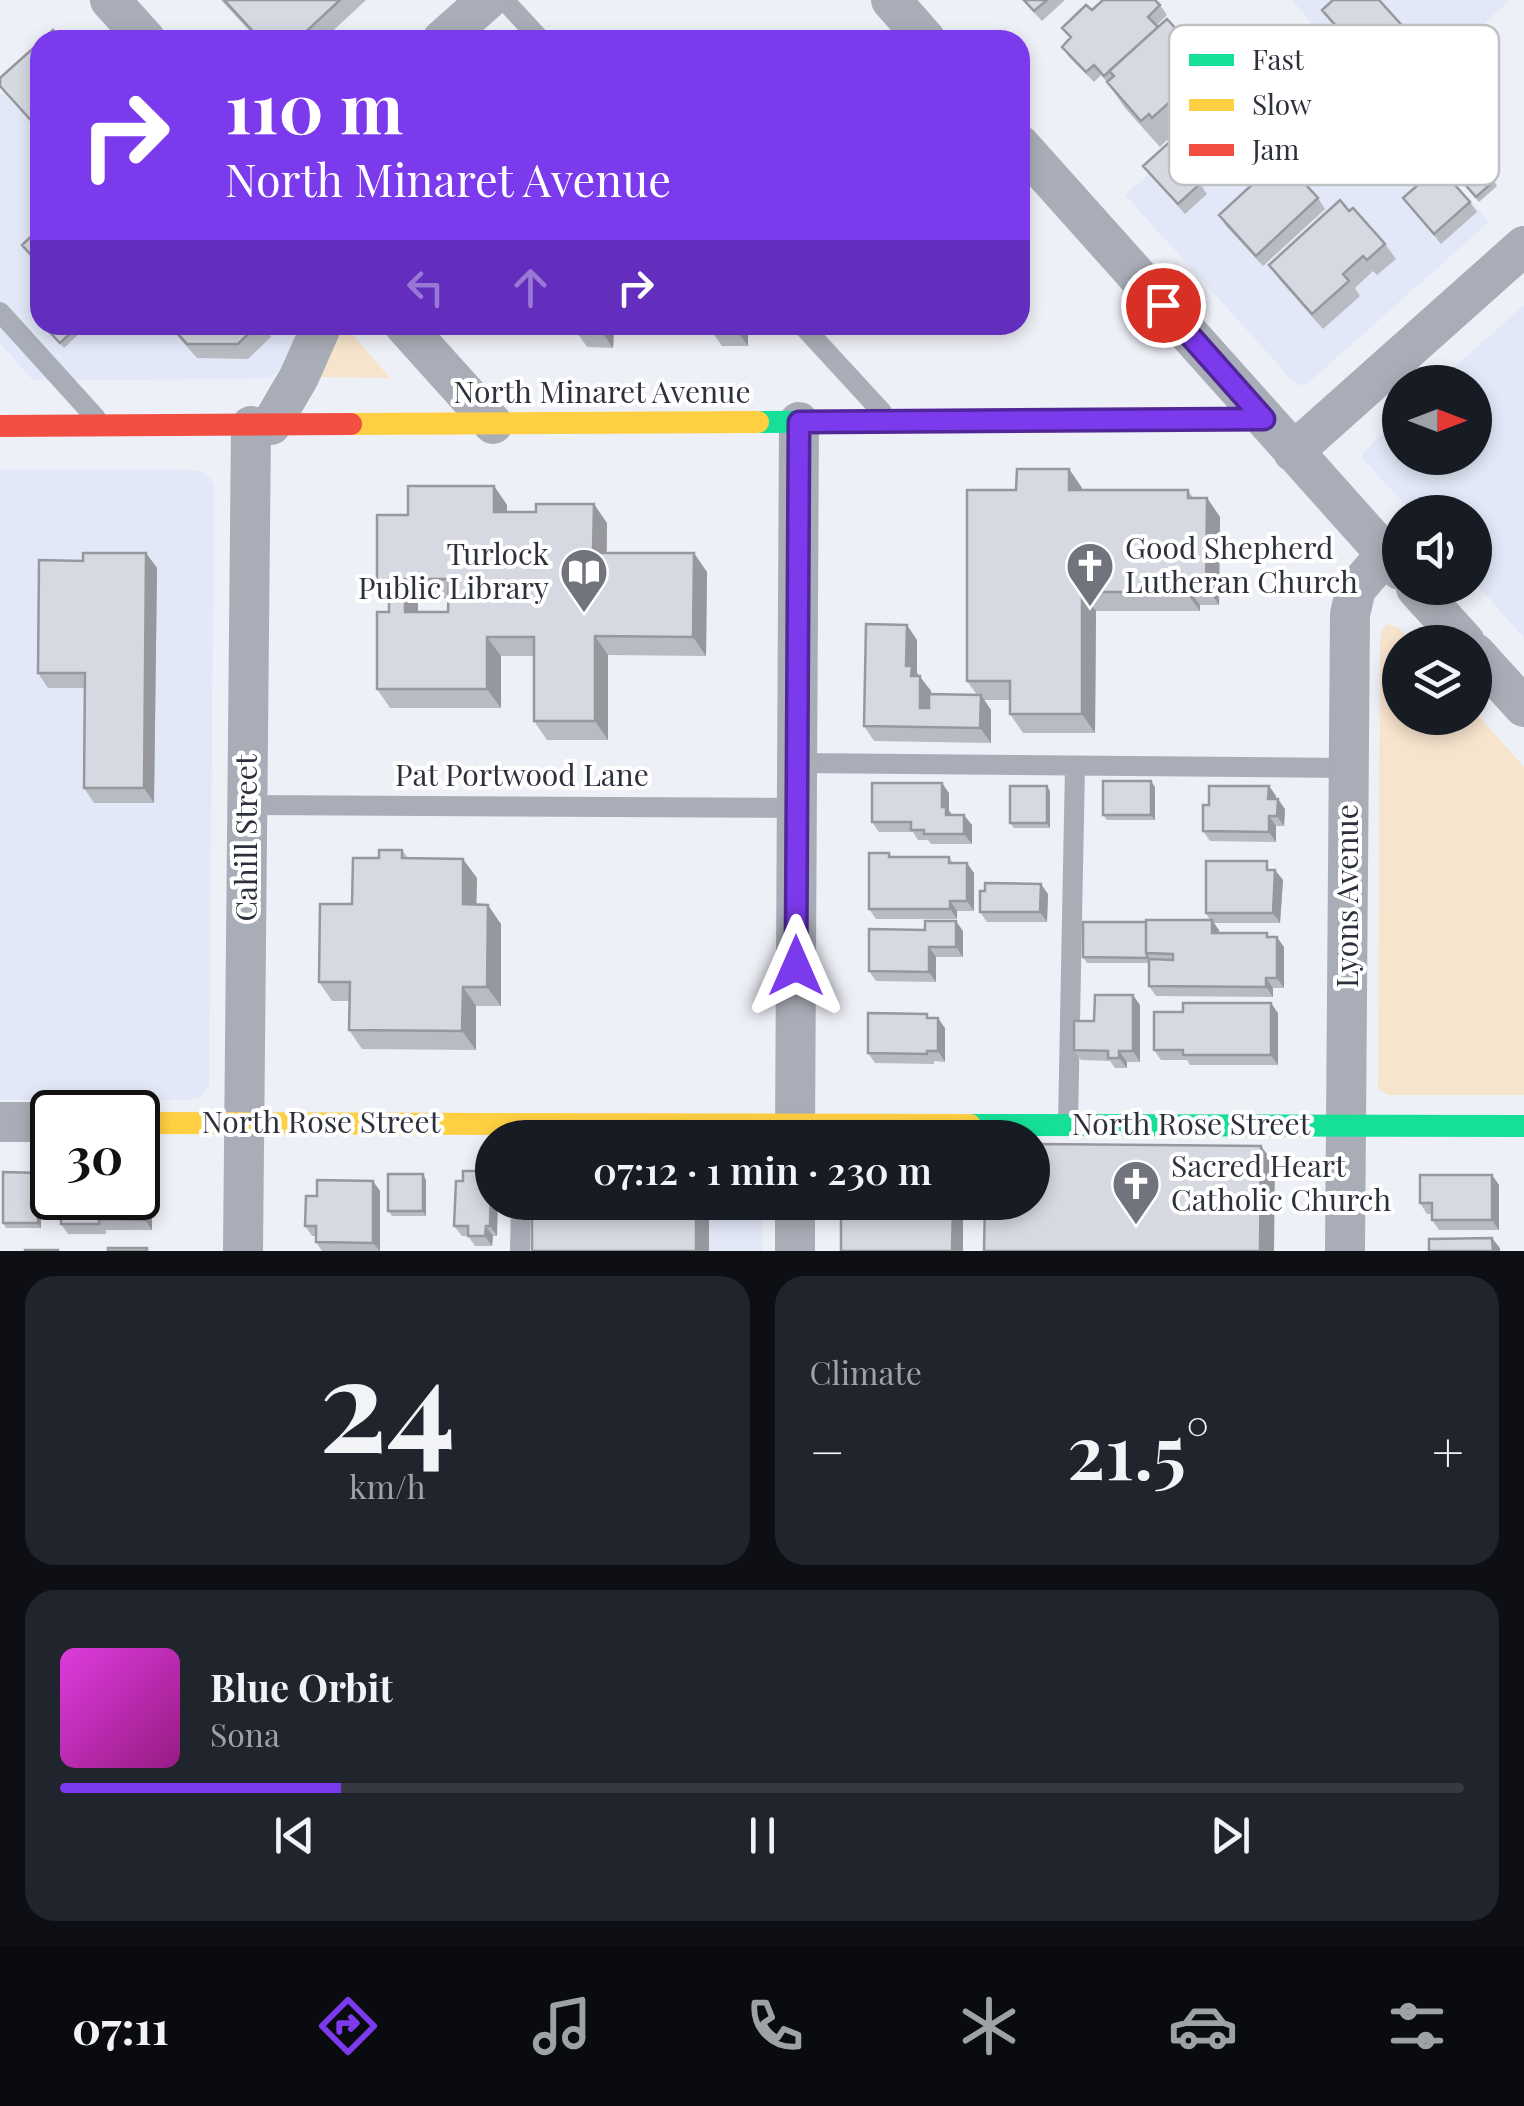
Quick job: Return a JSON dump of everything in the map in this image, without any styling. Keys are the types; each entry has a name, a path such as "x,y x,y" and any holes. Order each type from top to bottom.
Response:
{"street":[{"path":"110,0 137,30"},
{"path":"453,30 487,0"},
{"path":"890,0 917,30"},
{"path":"1030,156 1382,550"},
{"path":"1293,452 1523,249"},
{"path":"261,426 299,377 318,335"},
{"path":"413,335 493,424"},
{"name":"North Minaret Avenue","path":"0,426 1264,419"},
{"path":"796,1120 799,422"},
{"name":"Cahill Street","path":"243,1251 247,805 261,426"},
{"name":"Lyons Avenue","path":"1346,1251 1351,602 1360,583 1382,569"},
{"path":"1432,605 1450,625"},
{"path":"1492,671 1522,702"},
{"path":"0,1122 30,1122"},
{"name":"North Rose Street","path":"160,1123 475,1129"},
{"name":"North Rose Street","path":"1050,1125 1524,1126"},
{"path":"795,1220 795,1251"}],"lane":[{"path":"504,0 531,30"},
{"path":"0,312 103,425"},
{"path":"811,335 890,422"},
{"path":"797,763 1348,768"},
{"path":"1068,1125 1074,766"},
{"name":"Pat Portwood Lane","path":"247,805 797,808"},
{"path":"520,1251 521,1220"}],"shaded area":[{"path":"1292,0 1510,0 1483,25 1313,25"},
{"path":"30,67 30,335 297,335 277,373 258,379 33,380 0,343 0,95"},
{"path":"1169,155 1169,185 1456,185 1489,222 1306,385 1300,385 1125,195"},
{"path":"1524,305 1524,638 1492,602 1492,495 1396,495 1363,459 1363,453 1382,435 1382,475 1492,475 1492,365 1457,365"},
{"path":"337,335 353,335 390,378 318,377"},
{"path":"0,469 204,472 214,488 209,1086 200,1098 192,1100 160,1100 160,1090 30,1090 30,1100 0,1100"},
{"path":"1382,632 1382,735 1492,735 1492,731 1524,767 1524,1095 1388,1095 1378,1089"},
{"path":"535,1220 762,1220 762,1251 535,1251"}],"building":[{"path":"224,0 340,0 308,30 252,30"},
{"path":"1024,0 1047,0 1034,11"},
{"path":"1103,0 1155,0 1160,5 1148,17 1158,27 1104,76 1094,65 1086,72 1062,47 1071,37 1062,28 1086,5 1092,10"},
{"path":"1333,0 1379,0 1402,25 1335,25 1322,10"},
{"path":"1167,19 1172,25 1169,25 1169,103 1152,118 1149,114 1141,121 1107,82 1114,76 1109,71"},
{"path":"30,51 30,119 0,86 0,78"},
{"path":"1169,143 1169,185 1199,185 1178,204 1143,166"},
{"path":"1252,185 1306,185 1318,198 1256,256 1219,215"},
{"path":"1418,185 1455,185 1470,202 1434,234 1403,198"},
{"path":"1466,185 1490,185 1476,197"},
{"path":"1340,200 1349,211 1353,208 1385,244 1367,260 1363,256 1343,274 1349,281 1312,314 1269,265"},
{"path":"30,237 30,254 22,245"},
{"path":"52,335 68,335 60,343"},
{"path":"179,335 247,335 238,344 187,344"},
{"name":"Good Shepherd Lutheran Church","path":"1017,469 1069,469 1069,490 1188,490 1188,498 1207,498 1206,586 1186,586 1186,592 1082,592 1082,714 1010,714 1010,681 967,681 967,490 1016,490"},
{"name":"Turlock Public Library","path":"408,486 494,486 494,512 536,512 536,504 594,504 593,553 694,553 693,637 595,636 595,721 534,721 534,637 487,637 487,689 377,689 377,612 389,612 389,581 377,581 377,515 408,515","holes":["405,579 449,579 448,612 405,612"]},
{"path":"83,553 146,553 144,788 84,788 85,673 38,673 39,560 83,561"},
{"path":"866,624 907,625 906,666 912,666 911,676 920,676 920,708 929,708 929,694 981,695 980,728 864,726"},
{"path":"1103,781 1151,781 1151,815 1103,815"},
{"path":"872,783 942,783 942,807 946,807 946,815 964,815 964,834 924,834 924,830 911,830 911,822 872,822"},
{"path":"1010,786 1047,786 1047,823 1010,823"},
{"path":"1209,786 1269,786 1268,799 1278,799 1277,816 1269,816 1269,832 1203,831 1203,805 1209,805"},
{"path":"379,850 402,850 402,858 463,859 463,904 488,905 487,987 463,987 462,1031 349,1030 350,982 319,982 320,904 352,904 353,858 379,858"},
{"path":"869,853 949,857 949,863 967,863 967,901 950,901 950,909 869,909"},
{"path":"1206,861 1267,861 1267,870 1275,870 1273,913 1206,913"},
{"path":"985,883 1041,884 1040,912 980,912 980,891 985,891"},
{"path":"1146,920 1212,920 1212,933 1267,933 1267,937 1277,937 1277,978 1266,978 1266,987 1149,986 1149,959 1173,960 1173,954 1146,953"},
{"path":"925,921 956,921 956,947 929,947 929,972 869,971 869,929 925,930"},
{"path":"1083,922 1146,922 1148,958 1083,957"},
{"path":"1095,995 1133,995 1133,1051 1119,1051 1119,1058 1108,1058 1108,1051 1074,1050 1074,1021 1094,1021"},
{"path":"1183,1003 1271,1003 1271,1055 1183,1055 1183,1050 1154,1050 1154,1012 1183,1012"},
{"path":"868,1013 927,1014 927,1018 938,1018 938,1051 868,1053"},
{"name":"Sacred Heart Catholic Church","path":"1050,1144 1261,1146 1260,1251 984,1251 985,1220 1050,1220"},
{"path":"463,1171 475,1171 475,1220 490,1220 485,1236 468,1236 468,1226 454,1226 456,1181 463,1181"},
{"path":"3,1172 30,1173 30,1220 38,1223 3,1223"},
{"path":"388,1174 423,1174 423,1211 388,1211"},
{"path":"1420,1175 1492,1175 1492,1220 1432,1220 1432,1203 1420,1203"},
{"path":"317,1180 373,1181 373,1243 316,1242 316,1226 305,1226 306,1196 317,1196"},
{"path":"61,1220 99,1220 99,1224 61,1224"},
{"path":"532,1220 696,1220 696,1251 532,1251"},
{"path":"841,1220 953,1220 952,1251 841,1251"},
{"path":"1492,1238 1493,1251 1429,1251 1429,1239"},
{"path":"147,1248 147,1251 108,1251"}],"traffic: fast":[{"path":"758,422 1264,419"},
{"path":"1050,1125 1524,1126"}],"traffic: slow":[{"path":"351,424 758,422"},
{"path":"160,1123 475,1124"}],"traffic: jam":[{"path":"0,426 351,424"}],"place":[{"name":"Good Shepherd Lutheran Church","path":"1090,608"},
{"name":"Turlock Public Library","path":"584,614"},
{"name":"Sacred Heart Catholic Church","path":"1136,1226"}],"route":[{"path":"796,966 799,422 1264,419 1163,305"}]}
